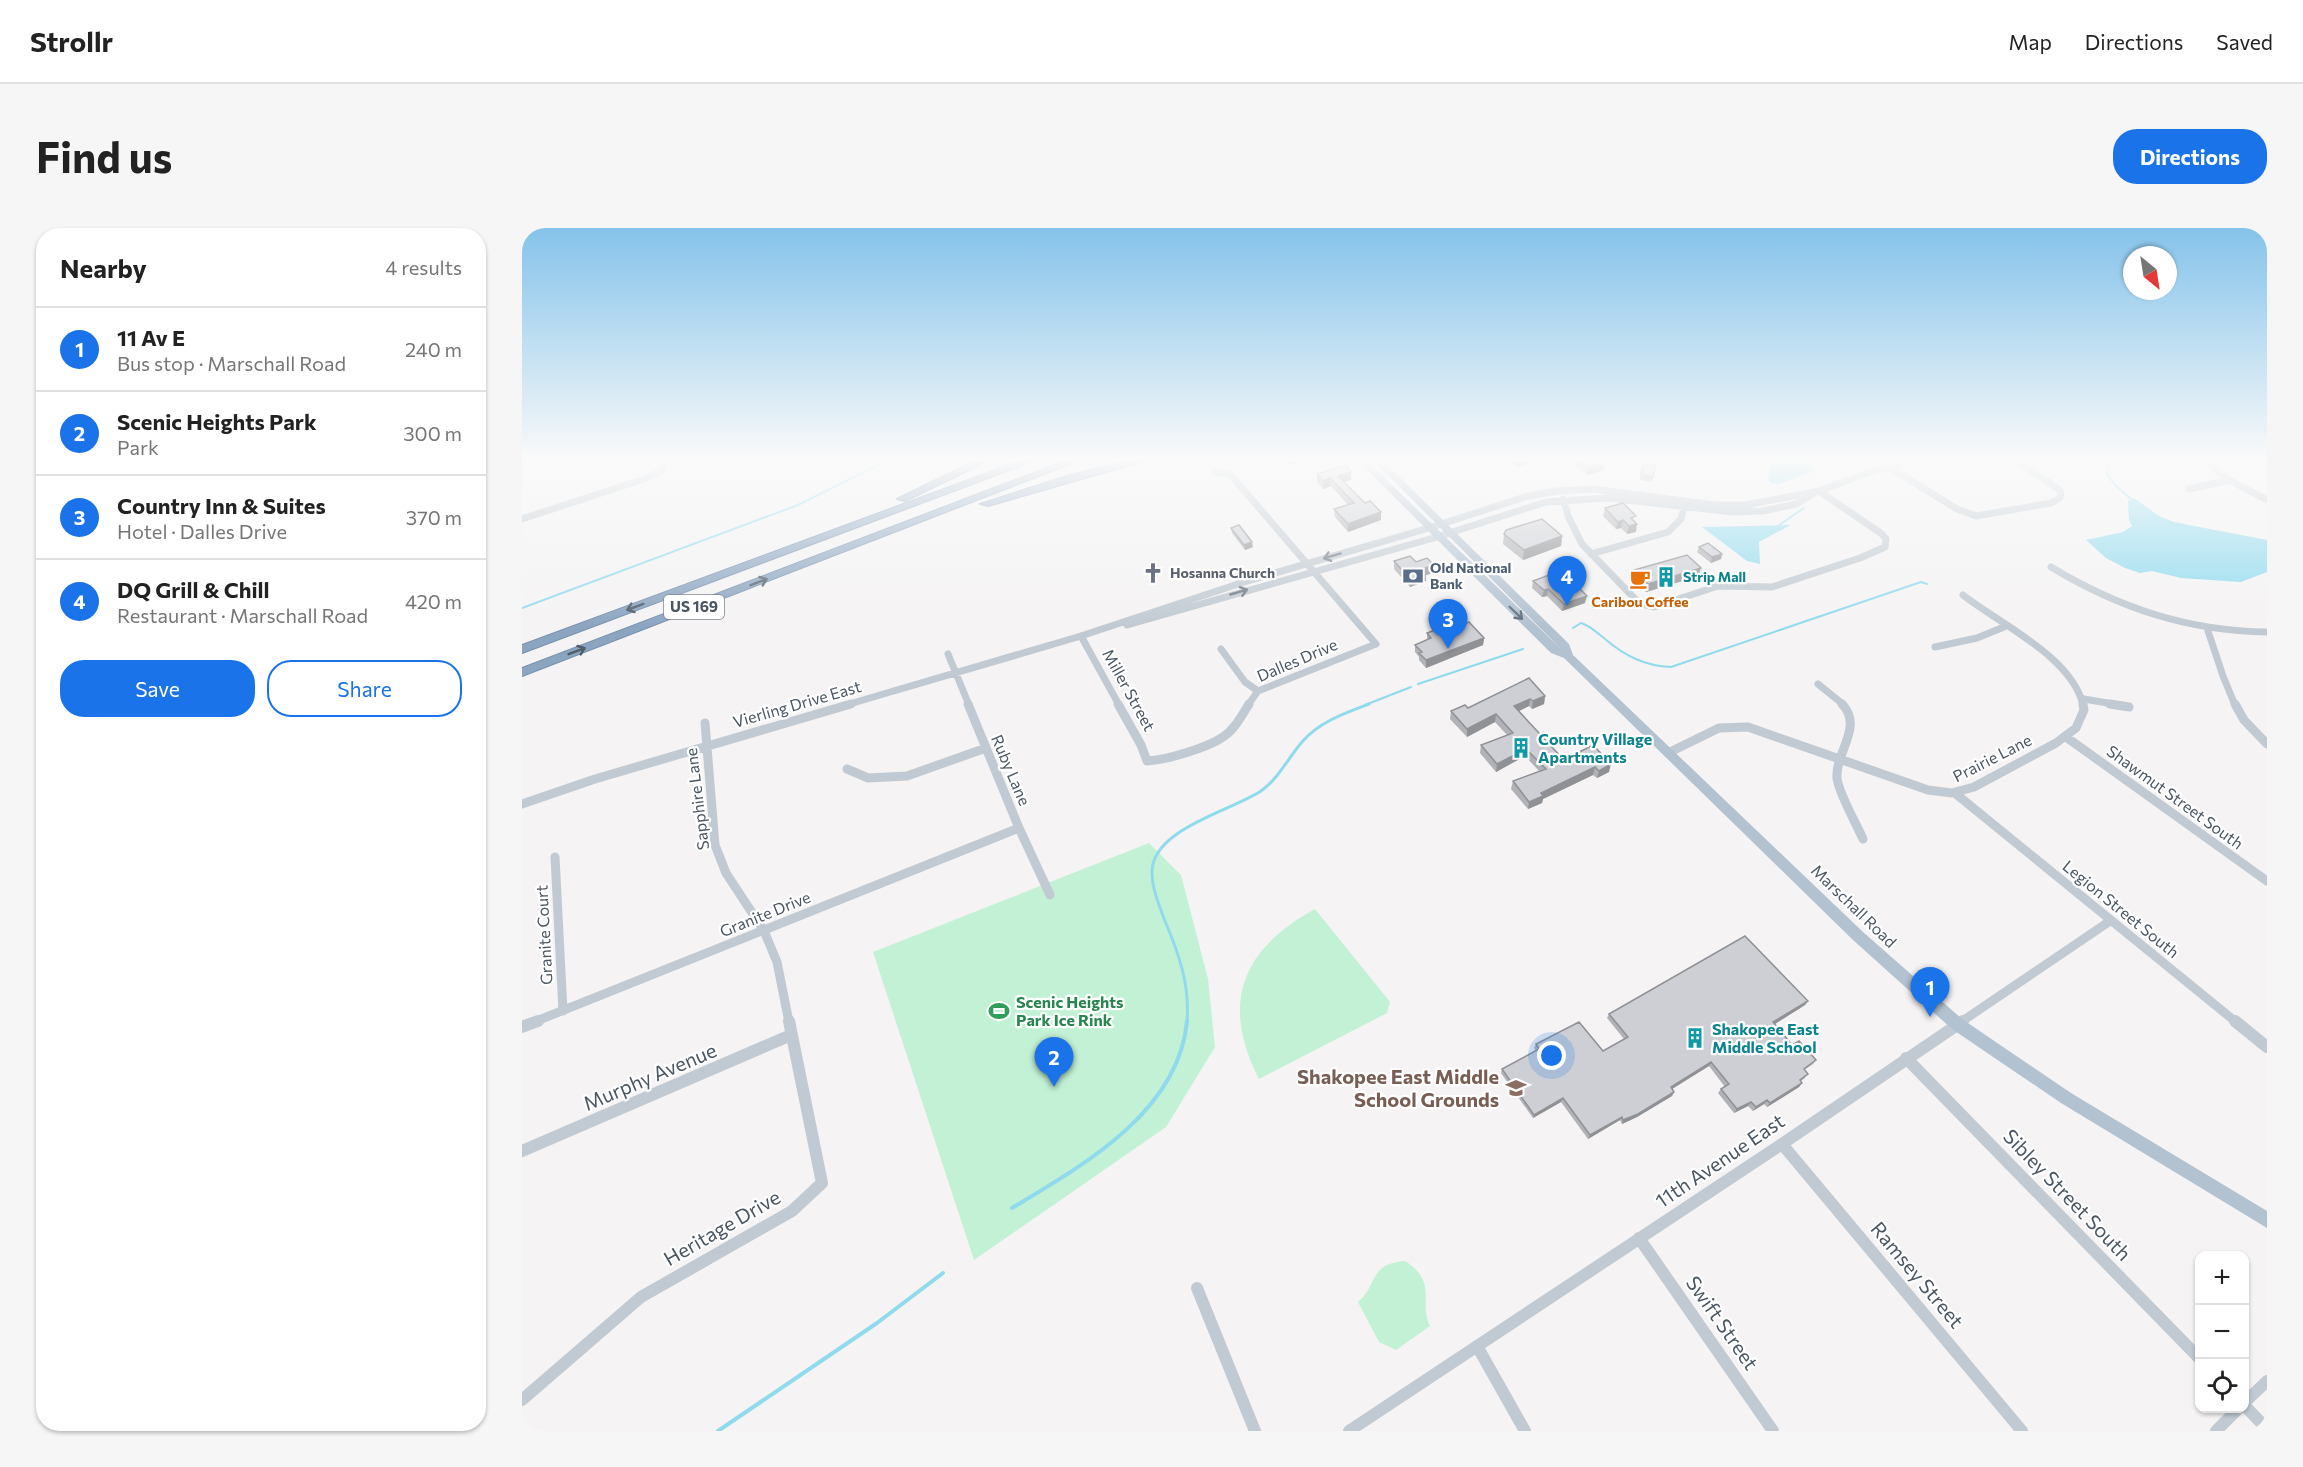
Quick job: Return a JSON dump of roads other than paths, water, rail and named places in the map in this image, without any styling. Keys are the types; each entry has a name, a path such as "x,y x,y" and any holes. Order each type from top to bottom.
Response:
{"highway":[{"path":"689,586 869,515"},
{"name":"US 169","path":"522,649 881,515"},
{"name":"US 169","path":"522,672 935,515"},
{"path":"866,542 952,515"}],"main road":[{"name":"Marschall Road","path":"1416,515 1555,651 1568,656 1858,936 1957,1024 2067,1098 2267,1220"},
{"name":"Marschall Road","path":"1433,515 1565,646 1568,656"}],"street":[{"path":"1266,515 1313,571"},
{"name":"Vierling Drive East","path":"522,804 594,779 956,674 1081,636 1129,618 1469,515"},
{"name":"Vierling Drive East","path":"1081,636 1132,624 1437,537 1501,515"},
{"path":"1568,515 1582,544 1591,554 1639,603 1654,607 1718,586 1772,587 1860,558 1885,547 1886,539 1882,534 1854,515"},
{"path":"1591,554 1668,532 1682,515"},
{"path":"2051,567 2116,603 2170,620 2207,628 2267,632"},
{"name":"Dalles Drive","path":"1147,761 1165,760 1222,738 1232,729 1258,691 1376,644 1313,571"},
{"path":"1963,596 2065,671 2077,685 2084,699 2129,707"},
{"path":"1935,647 1977,638 2004,627"},
{"path":"2207,628 2231,700 2245,722 2267,744"},
{"name":"Miller Street","path":"1081,636 1141,745 1147,761"},
{"path":"1221,649 1245,682 1258,691"},
{"name":"Ruby Lane","path":"948,654 1019,828 1050,896"},
{"path":"1818,684 1841,699 1852,712 1852,727 1840,759 1837,780 1863,839"},
{"name":"Prairie Lane","path":"1668,753 1719,728 1739,726 1759,730 1928,790 1956,794 2066,737 2082,720 2085,710 2084,699"},
{"name":"Sapphire Lane","path":"705,723 705,747 715,845 726,873 764,931"},
{"name":"Shawmut Street South","path":"2066,737 2267,881"},
{"path":"847,769 868,778 908,777 986,748"},
{"name":"Legion Street South","path":"1956,794 2267,1047"},
{"name":"Granite Drive","path":"522,1027 1019,828"},
{"name":"Granite Court","path":"555,857 563,1011"},
{"name":"11th Avenue East","path":"1349,1431 1782,1144 2110,921"},
{"name":"Heritage Drive","path":"522,1400 641,1298 792,1211 822,1183 777,962 764,931"},
{"name":"Murphy Avenue","path":"522,1151 791,1035"},
{"name":"Sibley Street South","path":"1906,1058 2195,1355"},
{"name":"Ramsey Street","path":"1782,1144 2022,1431"},
{"name":"Swift Street","path":"1639,1238 1773,1431"},
{"path":"1197,1288 1255,1431"},
{"path":"1477,1346 1525,1431"},
{"path":"2249,1399 2267,1382"},
{"path":"2249,1409 2267,1429"},
{"path":"2216,1431 2234,1413"}],"water":[{"path":"2129,515 2158,515 2174,522 2267,540 2267,572 2241,582 2181,578 2152,571 2140,573 2106,558 2086,540 2123,532 2132,526"},
{"path":"1791,525 1759,542 1760,564 1747,561 1702,527"}],"waterway":[{"path":"522,608 771,515"},
{"path":"1778,526 1794,515"},
{"path":"1573,628 1581,623 1585,624 1636,659 1653,665 1671,667 1921,582 1927,584"},
{"path":"1418,684 1523,649"},
{"path":"1365,705 1411,687"},
{"path":"1187,1021 1185,982 1153,885 1152,872 1155,857 1165,844 1195,823 1261,791 1278,774 1302,742 1316,729 1369,704"},
{"path":"1012,1208 1096,1154 1123,1133 1147,1109 1166,1083 1180,1053 1187,1021"},
{"path":"718,1431 877,1323 943,1273"}],"place":[{"name":"Hosanna Church","path":"1153,573"},
{"name":"Old National Bank","path":"1413,576"},
{"name":"Strip Mall","path":"1666,577"},
{"name":"Caribou Coffee","path":"1640,579"},
{"name":"DQ Grill & Chill","path":"1567,606"},
{"name":"Country Inn & Suites","path":"1448,649"},
{"name":"Country Village Apartments","path":"1521,748"},
{"name":"Scenic Heights Park Ice Rink","path":"999,1011"},
{"name":"11 Av E","path":"1930,1017"},
{"name":"Shakopee East Middle School","path":"1695,1038"},
{"name":"Scenic Heights Park","path":"1054,1087"},
{"name":"Shakopee East Middle School Grounds","path":"1516,1088"}]}
